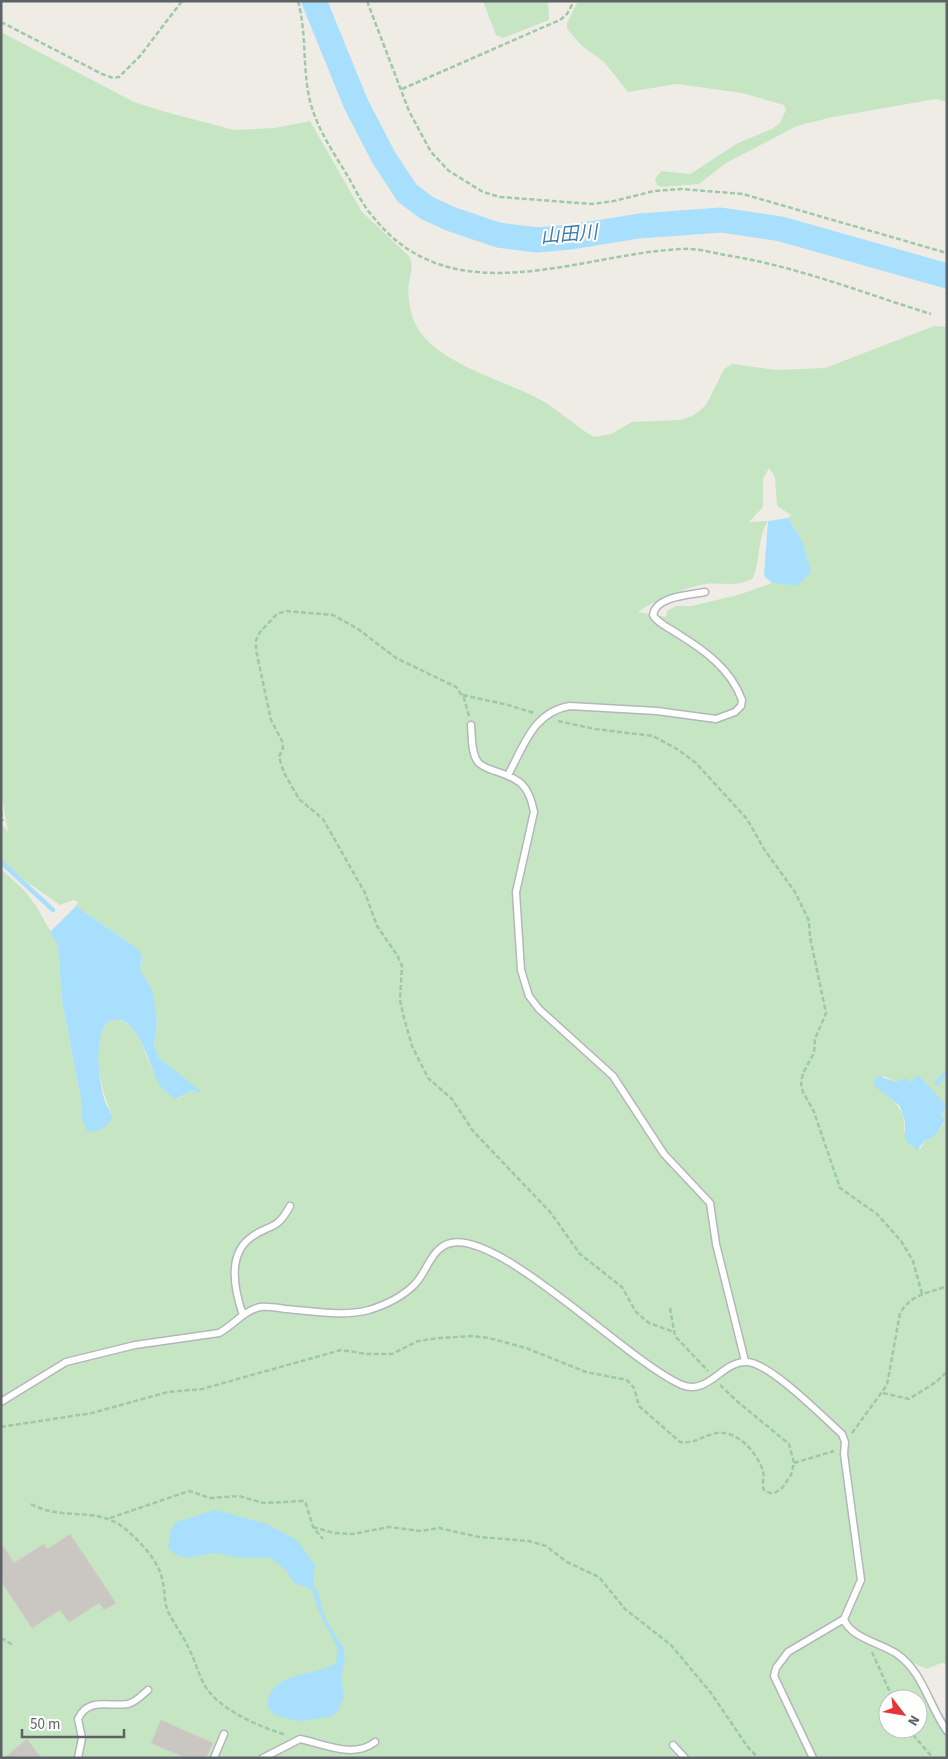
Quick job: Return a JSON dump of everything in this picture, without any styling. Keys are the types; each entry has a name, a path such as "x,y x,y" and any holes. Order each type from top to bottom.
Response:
{"lane":[{"path":"508,775 531,732 544,716 558,708 570,706 658,711 716,719 735,712 742,700 721,666 708,653 662,624 653,615 654,610 659,604 671,599 705,592"},
{"path":"470,725 478,763 521,781 528,790 534,812 516,892 518,936 525,986 539,1009 613,1076 664,1154 710,1203 713,1213 713,1229 745,1361"},
{"path":"243,1315 236,1292 235,1264 238,1254 250,1238 282,1220 290,1206"},
{"path":"1,1402 66,1362 135,1345 219,1333 231,1326 247,1312 261,1307 339,1314 367,1310 387,1303 416,1284 439,1250 450,1243 462,1243 495,1252 647,1363 683,1386 698,1387 745,1361 755,1364 775,1376 842,1434 845,1442 844,1454 861,1580 844,1620 788,1652 776,1668 774,1676 813,1758"},
{"path":"844,1620 851,1632 896,1654 910,1665 947,1731"},
{"path":"78,1758 82,1738 78,1719 82,1711 92,1705 104,1702 130,1704 148,1690"},
{"path":"214,1758 224,1734"},
{"path":"263,1758 300,1739 349,1752 369,1747 375,1742"},
{"path":"673,1745 685,1758"}],"path":[{"path":"1,22 112,78 119,77 140,56 182,1"},
{"path":"298,1 310,97 317,122 375,220 417,255 450,267 482,273 504,274 531,272 646,253 682,249 703,251 775,265 931,314"},
{"path":"367,1 402,89 408,111 431,152 449,171 466,184 500,197 592,204 614,201 654,191 681,189 744,194 947,253"},
{"path":"402,89 560,20 567,14 574,1"},
{"path":"1,1427 92,1413 168,1392 202,1389 342,1350 367,1354 392,1354 418,1341 472,1336 507,1342 586,1372 627,1380 634,1388 639,1406 680,1442 696,1442 713,1434 722,1433 739,1438 749,1447 762,1469 762,1486 764,1490 770,1493 782,1488 791,1474 794,1463 789,1444 738,1402 714,1379 674,1332 648,1323 636,1312 622,1287 580,1254 551,1213 473,1131 452,1099 428,1078 412,1046 402,1009 400,1000 402,966 397,955 377,926 365,893 323,819 300,798 284,773 279,757 283,748 282,741 271,720 256,650 256,640 267,623 277,614 286,611 333,615 358,629 396,658 449,683 463,695 508,705 595,729 653,736 677,749 696,763 746,819 764,849 795,892 809,921 810,937 826,1013 815,1039 814,1053 803,1073 801,1083 803,1092 814,1112 840,1188 877,1214 901,1241 913,1261 922,1294"},
{"path":"463,695 468,708 470,725"},
{"path":"1,812 3,821"},
{"path":"794,1463 835,1451 845,1442 883,1393 890,1374 900,1314 912,1299 947,1286"},
{"path":"670,1308 674,1332"},
{"path":"883,1393 909,1400 947,1372"},
{"path":"31,1504 54,1514 89,1514 114,1518 143,1505 193,1491 210,1498 239,1496 264,1503 303,1501 306,1504 313,1527 323,1539"},
{"path":"108,1518 130,1533 159,1568 167,1609 189,1648 205,1685 213,1695 254,1724 300,1739"},
{"path":"313,1527 334,1533 353,1534 389,1527 420,1531 439,1528 479,1536 529,1541 546,1546 567,1562 599,1577 624,1609 671,1645 711,1693 747,1746 758,1758"},
{"path":"1,1638 13,1645"},
{"path":"865,1638 888,1689"},
{"path":"917,1739 933,1758"}],"green space":[{"path":"483,1 548,1 549,20 503,38 496,35"},
{"path":"578,1 947,1 947,102 936,99 833,117 797,126 726,163 699,184 662,187 657,185 655,179 661,171 690,174 738,143 772,129 780,123 786,110 784,105 742,93 677,84 628,92 604,62 581,45 567,29 567,23"},
{"path":"1,32 134,102 166,112 234,130 275,128 310,121 362,212 409,256 412,266 408,286 410,308 415,323 424,337 453,360 541,400 594,437 611,434 632,422 681,420 694,415 706,405 724,369 732,364 777,370 825,368 934,326 947,327 947,1664 941,1663 927,1669 913,1663 927,1689 878,1689 878,1739 928,1739 928,1691 939,1712 947,1720 947,1758 1,1758 1,869 25,891 38,909 58,945 62,1001 82,1105 82,1118 112,1114 100,1078 98,1048 100,1035 105,1025 114,1019 124,1022 131,1027 141,1042 156,1076 177,1099 193,1090 159,1058 154,1046 157,1022 152,989 140,970 142,955 138,949 76,906 78,902 74,900 60,905 1,864 1,823 8,832 1,792","holes":["769,468 775,477 777,506 791,515 788,518 802,541 797,586 772,583 738,595 691,606 676,606 667,611 666,617 638,612 670,595 698,585 736,584 753,578 762,534 768,521 749,522 763,507 763,479","884,1076 896,1082 911,1082 946,1105 941,1116 945,1121 934,1137 925,1140 920,1149 904,1131 903,1117 897,1105 875,1087"]}],"water":[{"path":"788,518 802,541 811,572 797,586 772,583 764,576 768,521"},
{"path":"76,906 138,949 142,955 140,970 152,989 154,999 157,1022 154,1045 159,1058 201,1091 199,1093 193,1090 176,1099 168,1094 161,1087 142,1043 135,1032 128,1024 119,1020 109,1021 100,1037 98,1061 103,1096 112,1118 105,1127 95,1131 87,1131 82,1118 82,1105 62,1001 58,945 50,932"},
{"path":"918,1075 946,1105 941,1116 945,1120 934,1137 925,1140 917,1150 905,1140 905,1122 900,1106 875,1087 874,1079 879,1076 896,1082 905,1078 911,1082"},
{"path":"215,1510 264,1523 297,1540 315,1565 313,1585 318,1592 323,1612 330,1627 344,1649 345,1659 341,1676 344,1697 338,1711 331,1717 298,1721 274,1715 267,1705 271,1693 277,1685 285,1680 327,1668 336,1663 338,1649 319,1612 312,1589 297,1584 291,1579 286,1570 270,1558 241,1558 214,1553 187,1558 176,1555 168,1548 171,1529 176,1522"}],"building":[{"path":"70,1534 116,1603 104,1610 99,1603 69,1622 60,1610 32,1628 1,1581 1,1543 14,1563 44,1544 48,1549"},
{"path":"161,1720 213,1743 206,1758 186,1758 151,1743"},
{"path":"27,1739 41,1758 4,1758"}],"waterway":[{"name":"山田川","path":"314,1 356,104 384,158 407,193 427,208 451,219 498,235 537,240 571,237 639,226 721,220 781,229 947,276"},
{"path":"1,862 53,910"},
{"path":"937,1083 947,1072"}]}
